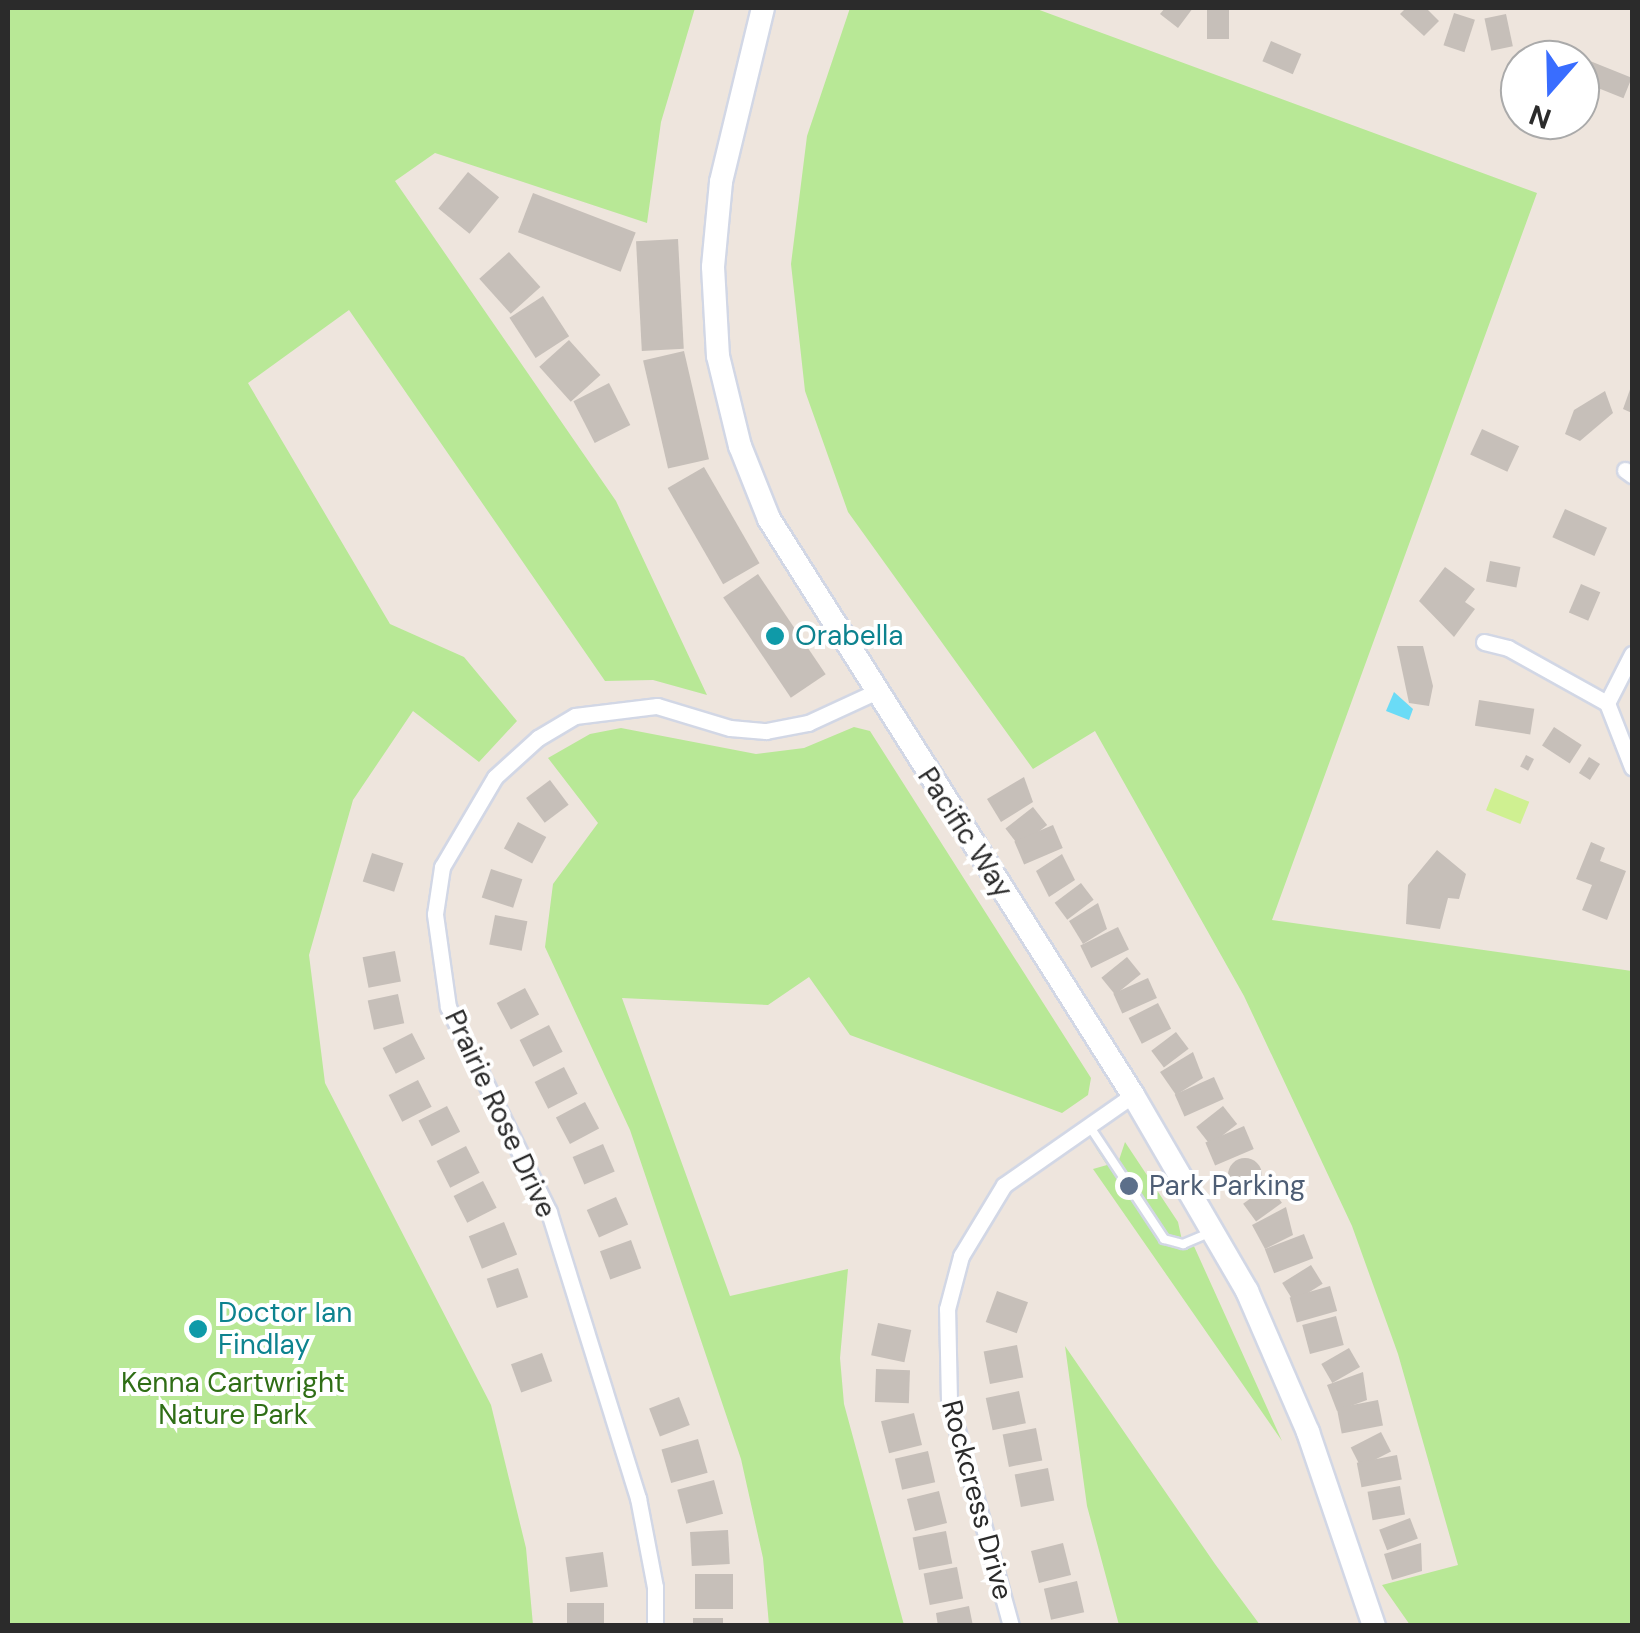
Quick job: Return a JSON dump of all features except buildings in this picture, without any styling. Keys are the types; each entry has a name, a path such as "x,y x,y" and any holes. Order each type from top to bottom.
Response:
{"street":[{"name":"Pacific Way","path":"763,8 721,182 714,267 718,356 740,446 769,519 1214,1230 1308,1432 1374,1626"},
{"path":"1484,642 1508,648 1607,703 1632,766"},
{"path":"1607,703 1632,654"},
{"name":"Prairie Rose Drive","path":"654,1626 655,1587 638,1498 548,1212 448,1007 434,914 442,867 495,777 538,738 575,716 657,706 730,728 766,731 808,723 875,692"},
{"name":"Rockcress Drive","path":"1011,1626 948,1401 947,1308 980,1218 1004,1185 1133,1095"}],"lane":[{"path":"1088,1124 1164,1239 1183,1244 1214,1230"}],"green space":[{"name":"Kenna Cartwright Nature Park","path":"8,8 695,8 661,122 647,223 435,153 395,181 616,501 707,695 653,680 605,681 349,310 248,383 390,624 464,657 517,721 479,762 413,711 353,800 309,955 325,1083 491,1405 526,1548 533,1625 8,1625"},
{"path":"850,8 1034,8 1537,193 1272,920 1632,971 1632,1625 1410,1625 1382,1585 1458,1565 1398,1354 1352,1226 1244,996 1095,731 1033,769 848,512 805,391 791,264 807,136"},
{"path":"854,727 870,731 1091,1078 1088,1095 1062,1113 850,1035 809,977 768,1005 622,998 730,1296 848,1269 840,1358 844,1404 904,1625 769,1625 763,1558 741,1459 630,1130 545,947 553,884 598,823 548,758 590,734 621,728 756,754 804,748"},
{"path":"1495,788 1529,802 1520,824 1486,810"},
{"path":"1105,1141 1119,1160 1125,1142 1178,1222 1183,1245 1193,1244 1282,1441 1093,1169 1107,1165 1096,1148"},
{"path":"1065,1346 1260,1625 1119,1625 1087,1506"}],"water":[{"path":"1394,692 1413,709 1409,720 1386,711"}],"place":[{"name":"Orabella","path":"775,636"},
{"name":"Park Parking","path":"1129,1186"},
{"name":"Doctor Ian Findlay","path":"198,1329"}]}
